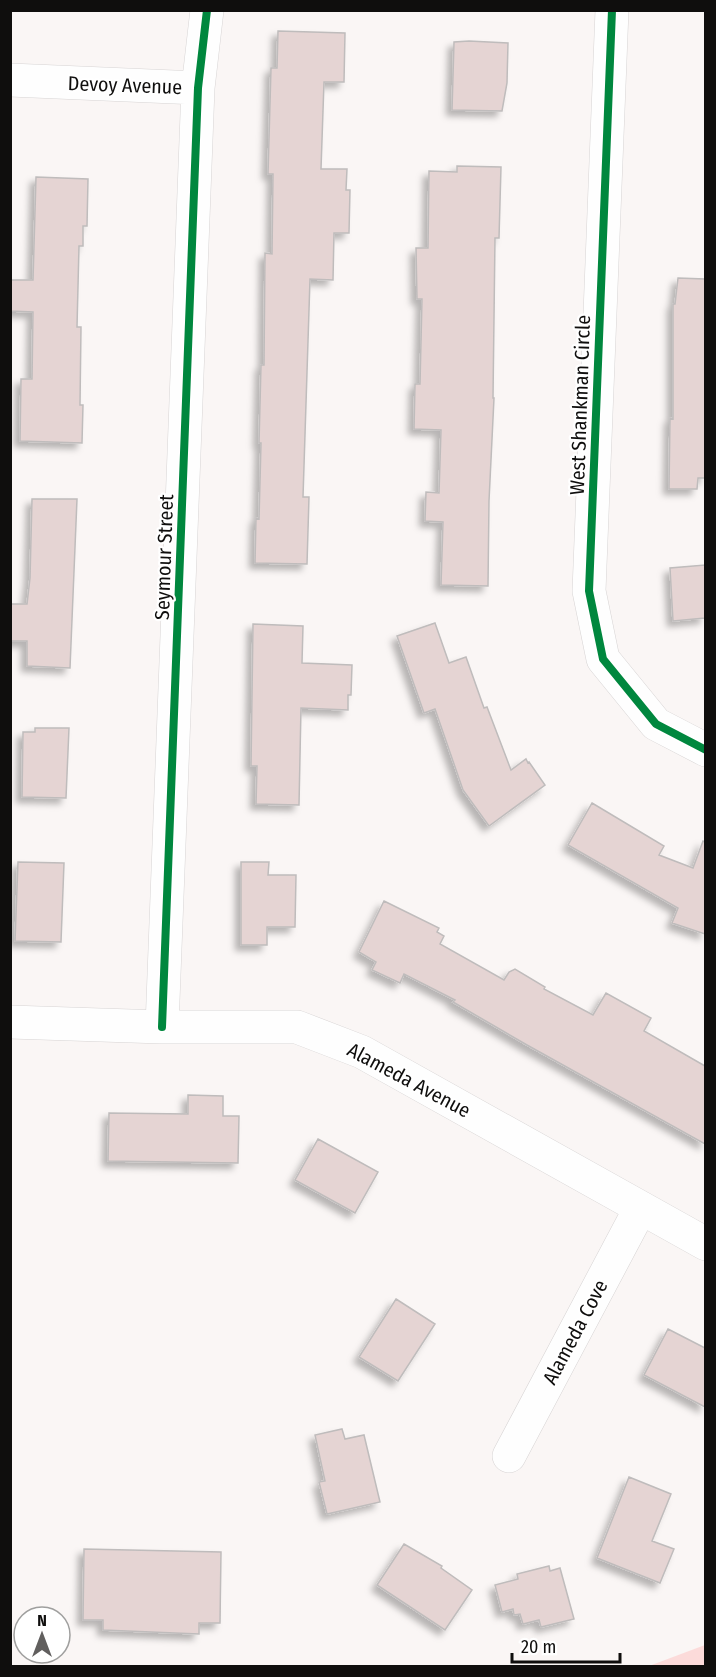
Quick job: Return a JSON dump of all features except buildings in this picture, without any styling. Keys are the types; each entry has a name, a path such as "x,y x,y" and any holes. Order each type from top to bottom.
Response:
{"street":[{"name":"Devoy Avenue","path":"10,80 198,88 207,10"},
{"name":"West Shankman Circle","path":"612,10 589,591 603,659 656,724 705,750"},
{"name":"Seymour Street","path":"162,1027 198,88"},
{"name":"Alameda Avenue","path":"10,1022 162,1027 297,1027 362,1052 705,1244"},
{"name":"Alameda Cove","path":"509,1456 640,1209"}],"shaded area":[{"path":"705,1645 705,1666 649,1666"}],"cycle path":[{"path":"162,1027 198,88 207,10"},
{"path":"612,10 589,591 603,659 656,724 706,750"}]}
